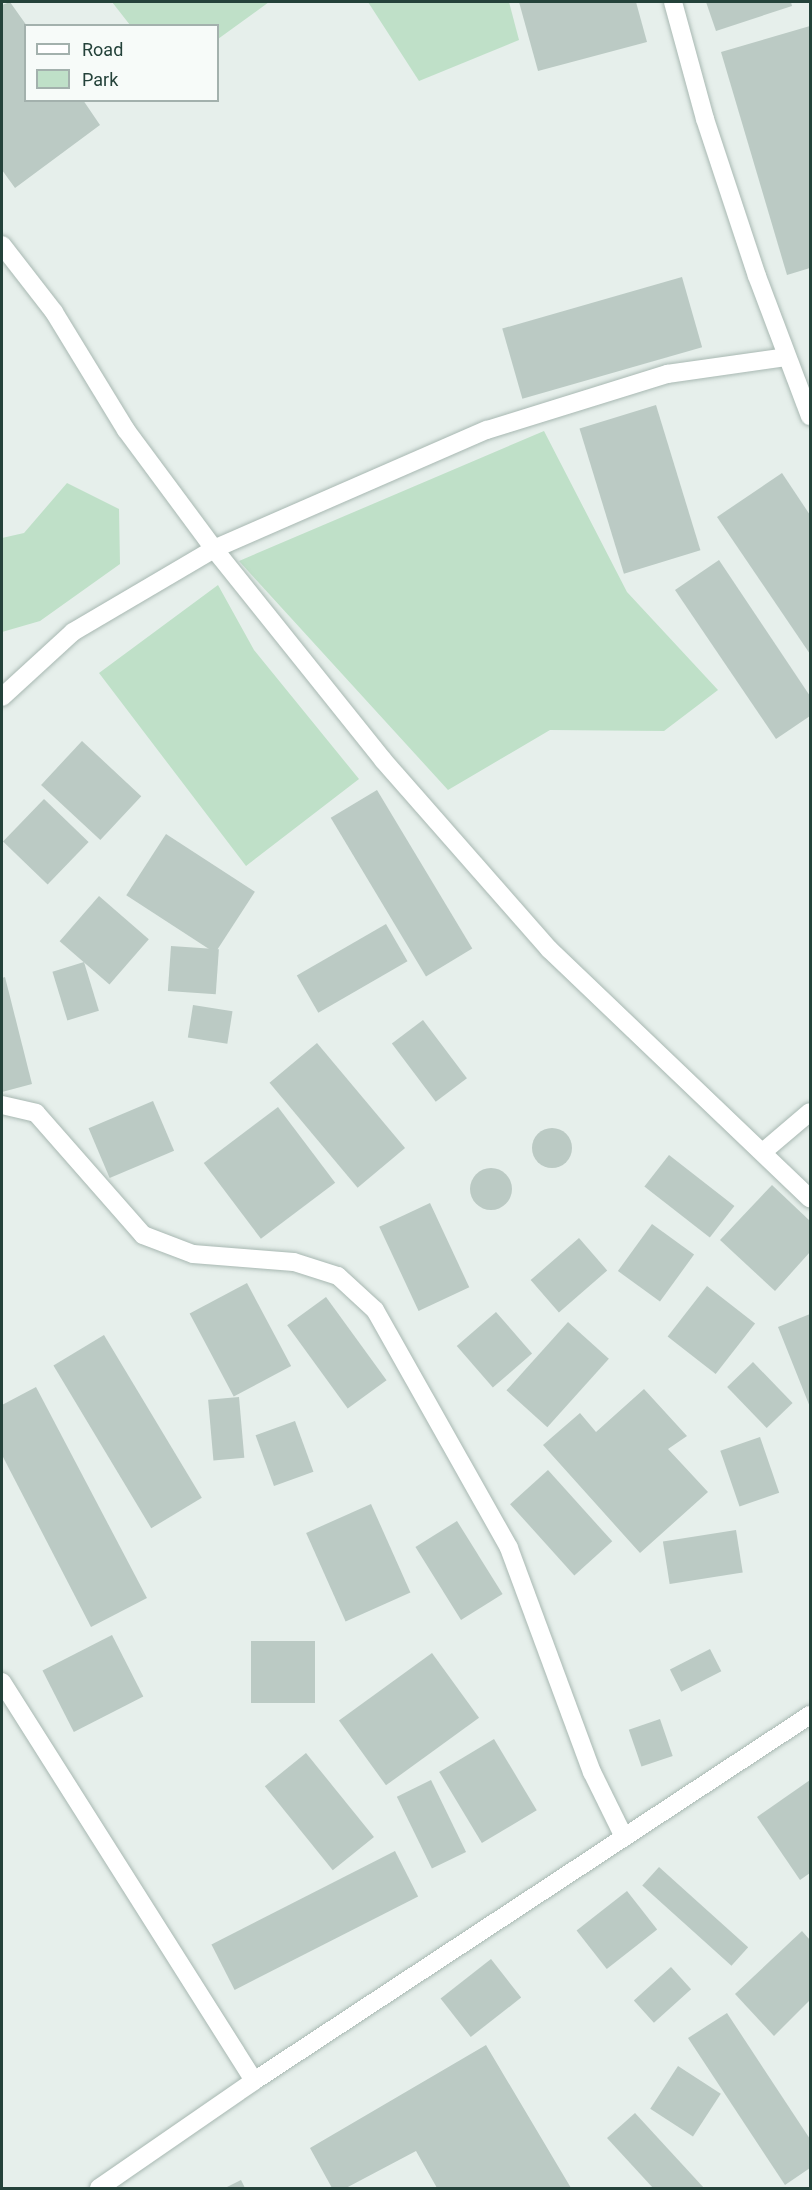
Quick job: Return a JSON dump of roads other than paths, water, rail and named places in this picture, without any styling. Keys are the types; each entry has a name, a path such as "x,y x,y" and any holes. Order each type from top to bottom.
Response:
{"street":[{"path":"673,2 705,119 786,357 810,416"},
{"path":"2,245 54,312 126,430 214,549 383,760 549,949 710,1107 764,1151 810,1198"},
{"path":"2,698 73,632 214,549 487,430 667,374 786,357"},
{"path":"2,1105 36,1113 143,1236 193,1254 294,1262 338,1276 375,1310 509,1548 592,1772 624,1838"},
{"path":"764,1151 810,1112"},
{"path":"2,1682 254,2081"},
{"path":"99,2188 254,2081 810,1715"}]}
